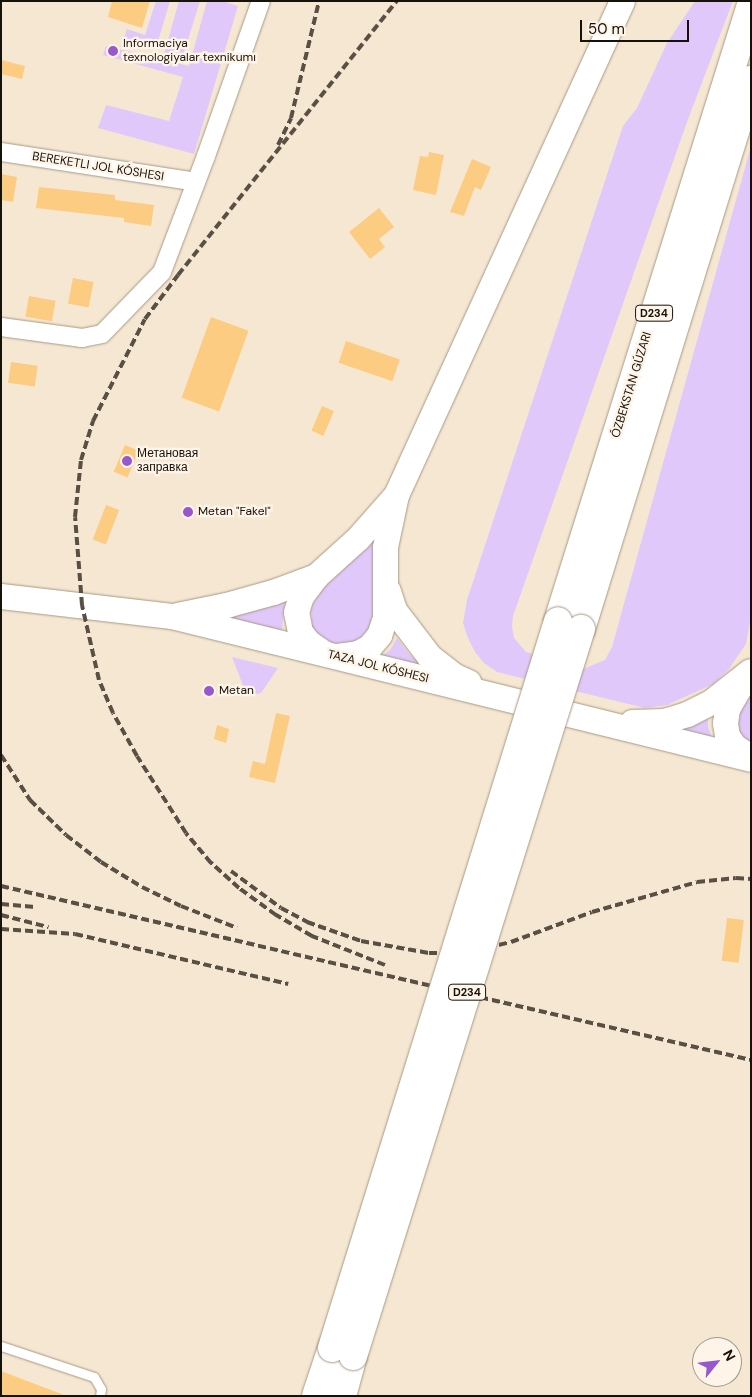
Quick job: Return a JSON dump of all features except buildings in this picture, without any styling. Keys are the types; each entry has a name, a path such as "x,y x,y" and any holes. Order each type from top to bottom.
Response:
{"main road":[{"path":"396,495 358,538 316,576 301,596 296,612 300,632 309,643 331,656 358,653 368,648 379,635 385,618 385,547 396,495 622,1"},
{"name":"D234","path":"570,625 751,5"},
{"name":"D234","path":"316,1396 342,1352 570,625 751,80"},
{"path":"172,616 264,595 316,576"},
{"path":"384,580 394,610 409,633 429,656 453,675 497,696"},
{"name":"TAZA JOL KÓSHESI","path":"1,596 172,616 751,758"},
{"path":"598,722 664,721 687,714 712,700 750,669"},
{"path":"750,669 727,709 725,722 727,736 734,746 751,758"},
{"name":"D234","path":"342,1352 342,1396"}],"street":[{"path":"1,327 82,338 102,334 162,272 261,1"},
{"name":"BEREKETLI JOL KÓSHESI","path":"1,152 196,182"}],"lane":[{"path":"1,1346 94,1377 101,1389 100,1396"}],"shaded area":[{"path":"156,1 170,1 156,48 124,38 127,29 145,35"},
{"path":"179,1 200,1 182,59 164,54"},
{"path":"207,1 223,1 238,6 194,154 98,128 106,105 169,121 183,77 103,55 106,46 189,66"},
{"path":"695,1 733,1 687,122 513,616 512,626 514,638 526,652 583,669 605,660 612,647 751,146 751,616 746,644 729,669 713,684 667,705 645,708 497,672 484,663 475,652 463,623 467,600 623,126 637,108 667,43"},
{"path":"374,540 373,623 361,639 342,648 326,643 312,628 311,608 320,591"},
{"path":"285,599 282,631 213,617"},
{"path":"397,638 410,655 425,668 381,657 390,650"},
{"path":"232,657 278,668 261,693 247,696"},
{"path":"751,688 751,748 736,728 738,709"},
{"path":"708,715 708,727 712,737 675,727"}],"railway":[{"path":"278,145 291,118 319,1"},
{"path":"385,965 312,936 276,915 239,888 211,863 186,833 137,756 113,713 99,680 82,605 75,517 81,460 93,421 145,319 397,1"},
{"path":"1,755 30,800 66,835 101,862 142,887 181,906 237,928"},
{"path":"231,871 281,908 307,922 361,941 429,953 464,953 511,942 592,912 697,882 736,878 751,879"},
{"path":"1,886 751,1060"},
{"path":"1,904 35,907"},
{"path":"1,915 48,927"},
{"path":"1,929 75,934 288,984"}],"place":[{"name":"Informaciya texnologiyalar texnikumı","path":"113,51"},
{"name":"Метановая заправка","path":"127,461"},
{"name":"Metan \"Fakel\"","path":"188,512"},
{"name":"Metan","path":"209,691"}]}
